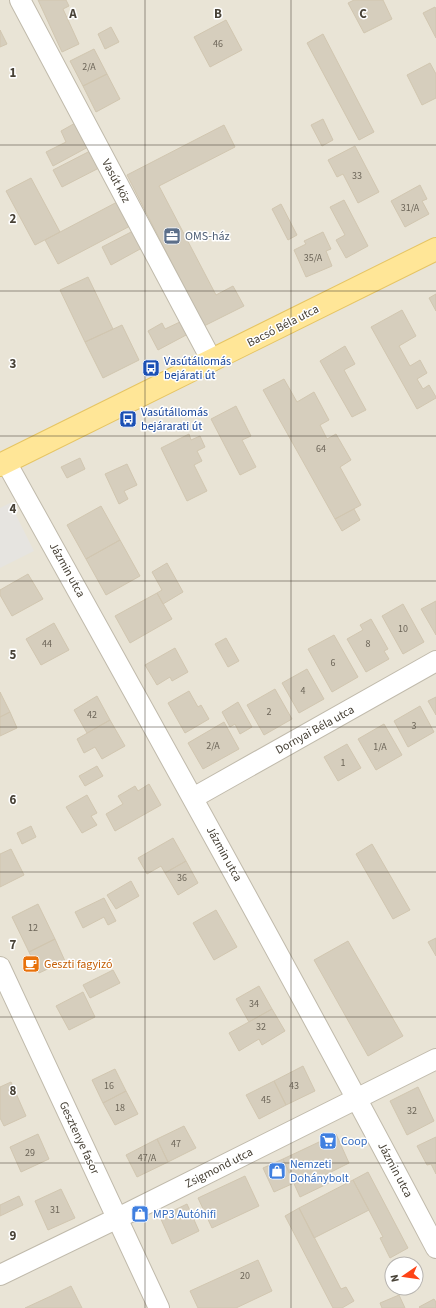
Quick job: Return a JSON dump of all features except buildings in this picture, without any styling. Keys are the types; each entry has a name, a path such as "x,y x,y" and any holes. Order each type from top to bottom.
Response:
{"main road":[{"name":"Bacsó Béla utca","path":"3,464 436,249"}],"street":[{"name":"Vasút köz","path":"20,0 212,361"},
{"name":"Jázmin utca","path":"3,464 193,798 357,1098 436,1248"},
{"name":"Dornyai Béla utca","path":"193,798 436,661"},
{"name":"Gesztenye fasor","path":"0,967 159,1308"},
{"name":"Zsigmond utca","path":"0,1275 117,1219 436,1059"}],"shaded area":[{"path":"0,0 436,0 436,1308 0,1308"},
{"path":"10,503 34,551 0,568 0,508"}],"place":[{"name":"OMS-ház","path":"172,236"},
{"name":"Vasútállomás bejárati út","path":"151,368"},
{"name":"Vasútállomás bejárarati út","path":"128,419"},
{"name":"Geszti fagyizó","path":"31,964"},
{"name":"Coop","path":"328,1141"},
{"name":"Nemzeti Dohánybolt","path":"277,1171"},
{"name":"MP3 Autóhifi","path":"140,1214"}]}
